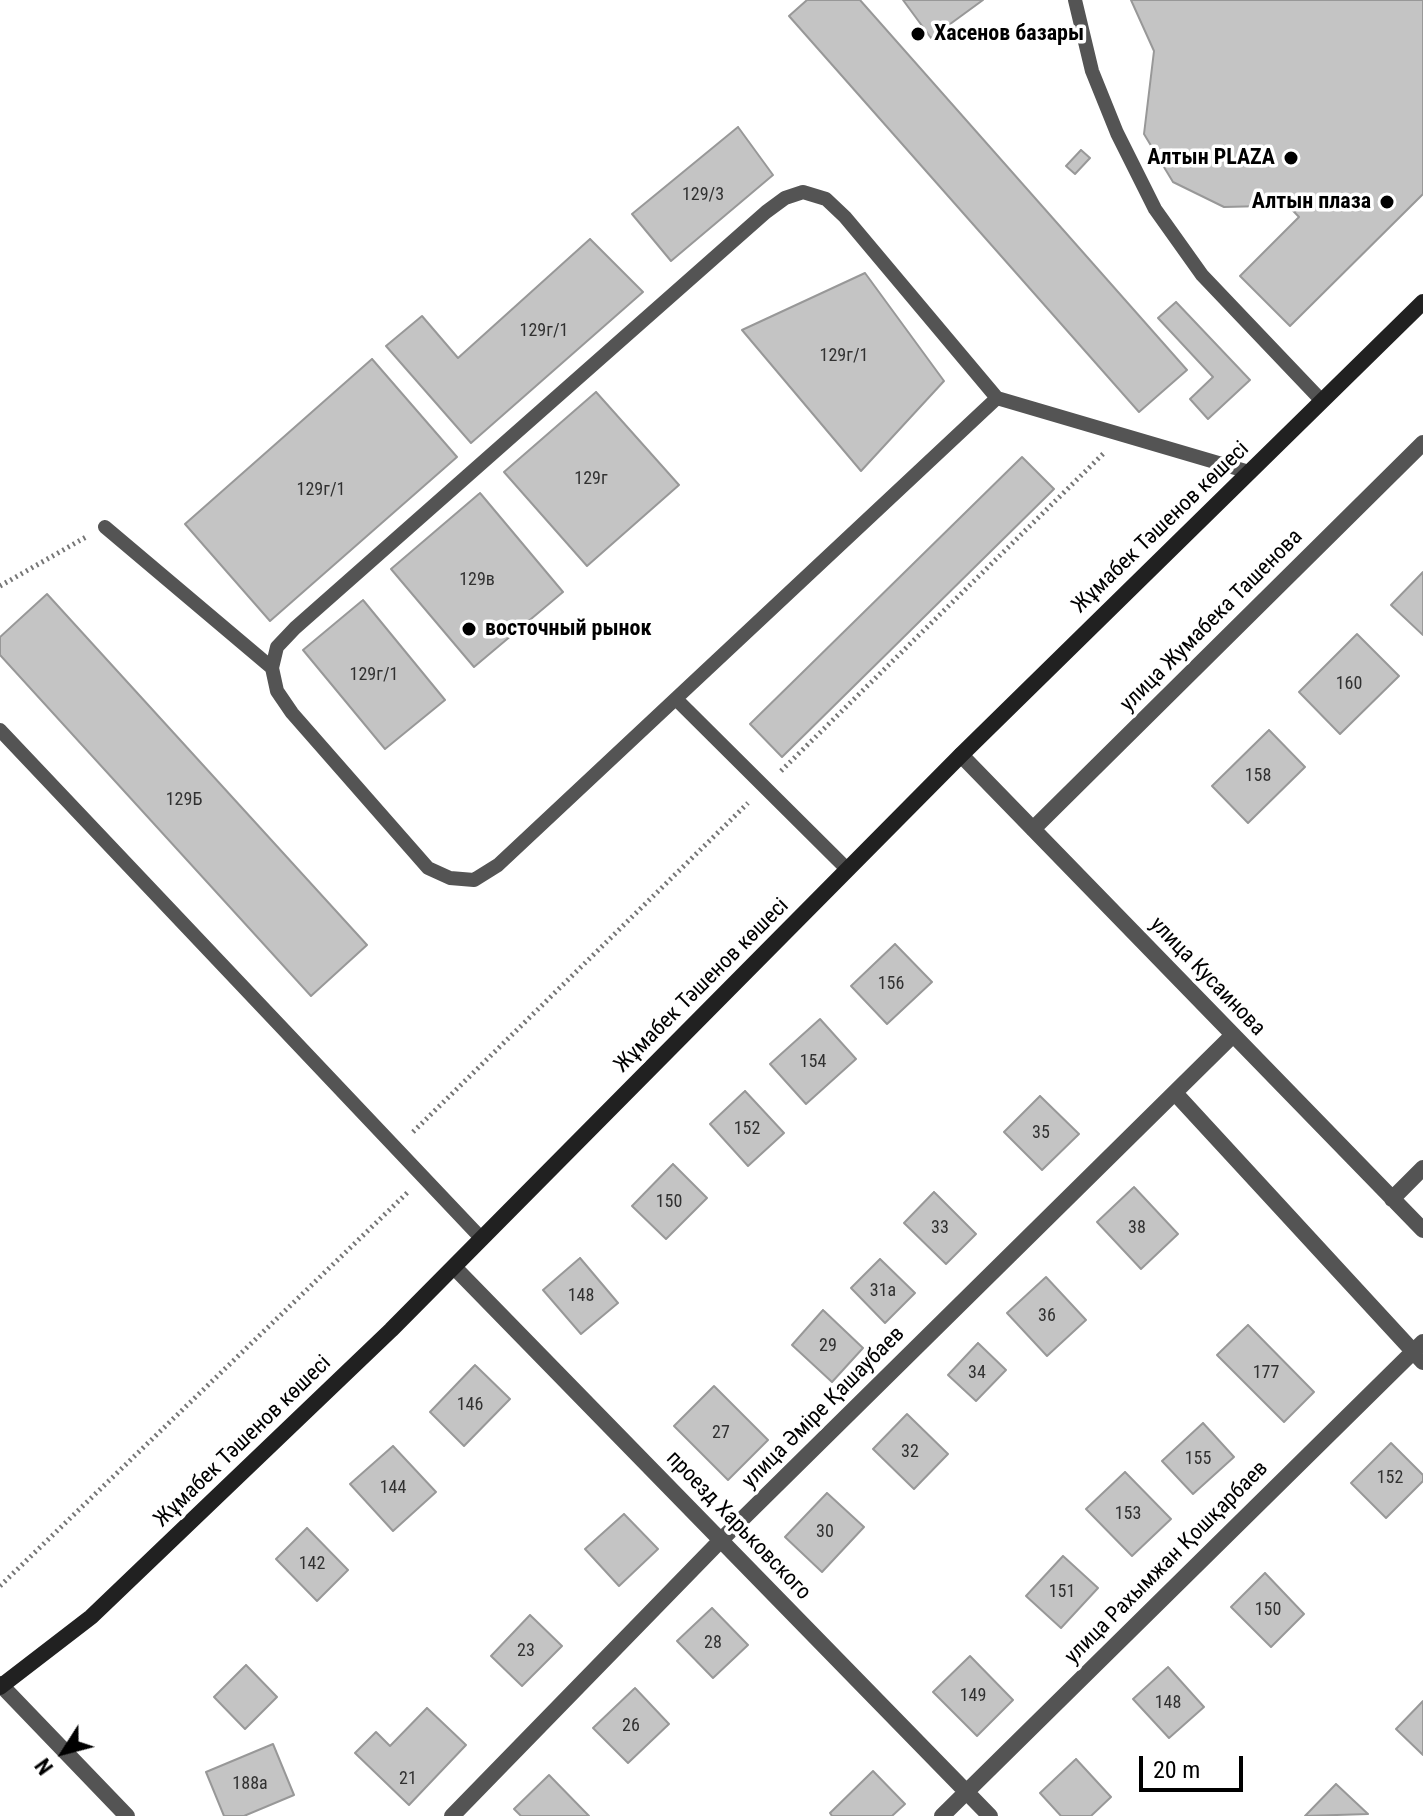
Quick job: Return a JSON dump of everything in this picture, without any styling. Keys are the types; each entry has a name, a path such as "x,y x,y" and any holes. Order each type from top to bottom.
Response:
{"main road":[{"name":"Жұмабек Тәшенов көшесі","path":"1,1685 91,1617 454,1267 961,755 1423,302"}],"street":[{"name":"улица Жумабека Ташенова","path":"1033,829 1423,443"},
{"name":"улица Кусаинова","path":"961,755 1423,1230"},
{"name":"улица Әміре Қашаубаев","path":"452,1816 721,1540 1233,1035"},
{"path":"1175,1093 1420,1352"},
{"path":"1392,1199 1423,1168"},
{"name":"проезд Харьковского","path":"454,1267 990,1816"},
{"name":"улица Рахымжан Қошқарбаев","path":"942,1816 1420,1352"},
{"path":"1,1685 127,1816"}],"lane":[{"path":"1075,0 1092,71 1117,133 1155,209 1202,275 1321,400"},
{"path":"997,398 498,865 474,880 450,878 428,868 292,713 277,691 272,668 277,647 295,628 785,198 803,192 826,199 845,217 997,398 1249,472"},
{"path":"105,527 272,668"},
{"path":"676,699 766,785 847,869"},
{"path":"0,730 482,1239"}],"path":[{"path":"0,586 105,527"},
{"path":"0,1586 423,1177"}],"building":[{"path":"807,0 860,0 1187,370 1139,412 789,16"},
{"path":"903,0 983,0 931,38"},
{"name":"Алтын PLAZA","path":"1131,0 1423,0 1423,194 1290,326 1240,276 1299,217 1277,194 1265,206 1224,207 1173,182 1144,134 1154,51"},
{"path":"738,127 773,175 671,261 632,214"},
{"path":"1081,150 1090,158 1075,174 1066,166"},
{"path":"590,239 643,292 471,443 386,346 422,316 458,358"},
{"path":"865,273 944,381 861,471 742,330"},
{"path":"1176,302 1250,380 1208,419 1190,399 1213,377 1158,318"},
{"path":"372,359 457,457 270,621 185,524"},
{"path":"596,392 679,485 587,566 504,472"},
{"path":"1022,457 1054,489 782,757 750,724"},
{"path":"480,493 563,592 474,667 391,569"},
{"path":"1423,572 1423,635 1391,605"},
{"path":"47,594 367,945 311,996 0,655 0,637"},
{"path":"363,600 445,700 385,749 303,650"},
{"path":"1357,634 1399,676 1340,734 1299,692"},
{"path":"1269,730 1305,767 1248,823 1212,786"},
{"path":"895,944 932,982 887,1024 851,986"},
{"path":"820,1019 856,1059 806,1104 770,1064"},
{"path":"745,1091 784,1133 748,1166 710,1124"},
{"path":"1040,1096 1079,1134 1042,1170 1004,1132"},
{"path":"673,1164 707,1198 666,1239 632,1206"},
{"path":"1134,1187 1178,1234 1141,1269 1097,1222"},
{"path":"934,1192 976,1234 946,1264 904,1223"},
{"path":"580,1258 618,1303 581,1334 543,1290"},
{"path":"880,1259 915,1293 885,1323 851,1288"},
{"path":"1046,1277 1086,1320 1047,1356 1007,1313"},
{"path":"823,1310 863,1348 832,1382 792,1345"},
{"path":"1248,1325 1314,1392 1284,1422 1217,1355"},
{"path":"978,1343 1006,1370 976,1401 948,1375"},
{"path":"475,1365 510,1399 464,1446 430,1412"},
{"path":"714,1386 768,1440 728,1480 674,1426"},
{"path":"907,1414 948,1454 914,1489 873,1449"},
{"path":"1203,1423 1234,1457 1193,1494 1162,1461"},
{"path":"1391,1443 1423,1475 1423,1481 1386,1518 1351,1483"},
{"path":"393,1446 436,1492 393,1531 350,1484"},
{"path":"1125,1472 1171,1519 1132,1556 1086,1509"},
{"path":"827,1493 864,1527 822,1572 785,1537"},
{"path":"624,1514 658,1549 619,1586 585,1549"},
{"path":"307,1528 348,1570 317,1601 276,1559"},
{"path":"1063,1556 1098,1588 1061,1628 1026,1596"},
{"path":"1265,1573 1304,1614 1271,1647 1231,1607"},
{"path":"712,1608 748,1645 713,1678 677,1641"},
{"path":"530,1615 562,1646 522,1686 491,1656"},
{"path":"970,1656 1013,1700 977,1736 933,1692"},
{"path":"246,1665 277,1697 245,1729 214,1697"},
{"path":"1168,1667 1204,1707 1169,1738 1133,1699"},
{"path":"635,1688 669,1724 628,1763 593,1728"},
{"path":"1423,1701 1423,1755 1396,1729"},
{"path":"427,1708 466,1745 409,1805 355,1753 376,1732 390,1746"},
{"path":"273,1744 294,1795 244,1816 224,1816 206,1772"},
{"path":"1076,1759 1111,1797 1091,1816 1061,1816 1040,1793"},
{"path":"873,1771 905,1804 892,1816 832,1816 830,1813"},
{"path":"549,1775 589,1816 521,1816 514,1809"},
{"path":"1336,1784 1368,1814 1305,1816"}],"place":[{"name":"Хасенов базары","path":"918,34"},
{"name":"Алтын PLAZA","path":"1291,158"},
{"name":"Алтын плаза","path":"1387,202"},
{"name":"восточный рынок","path":"469,629"}]}
